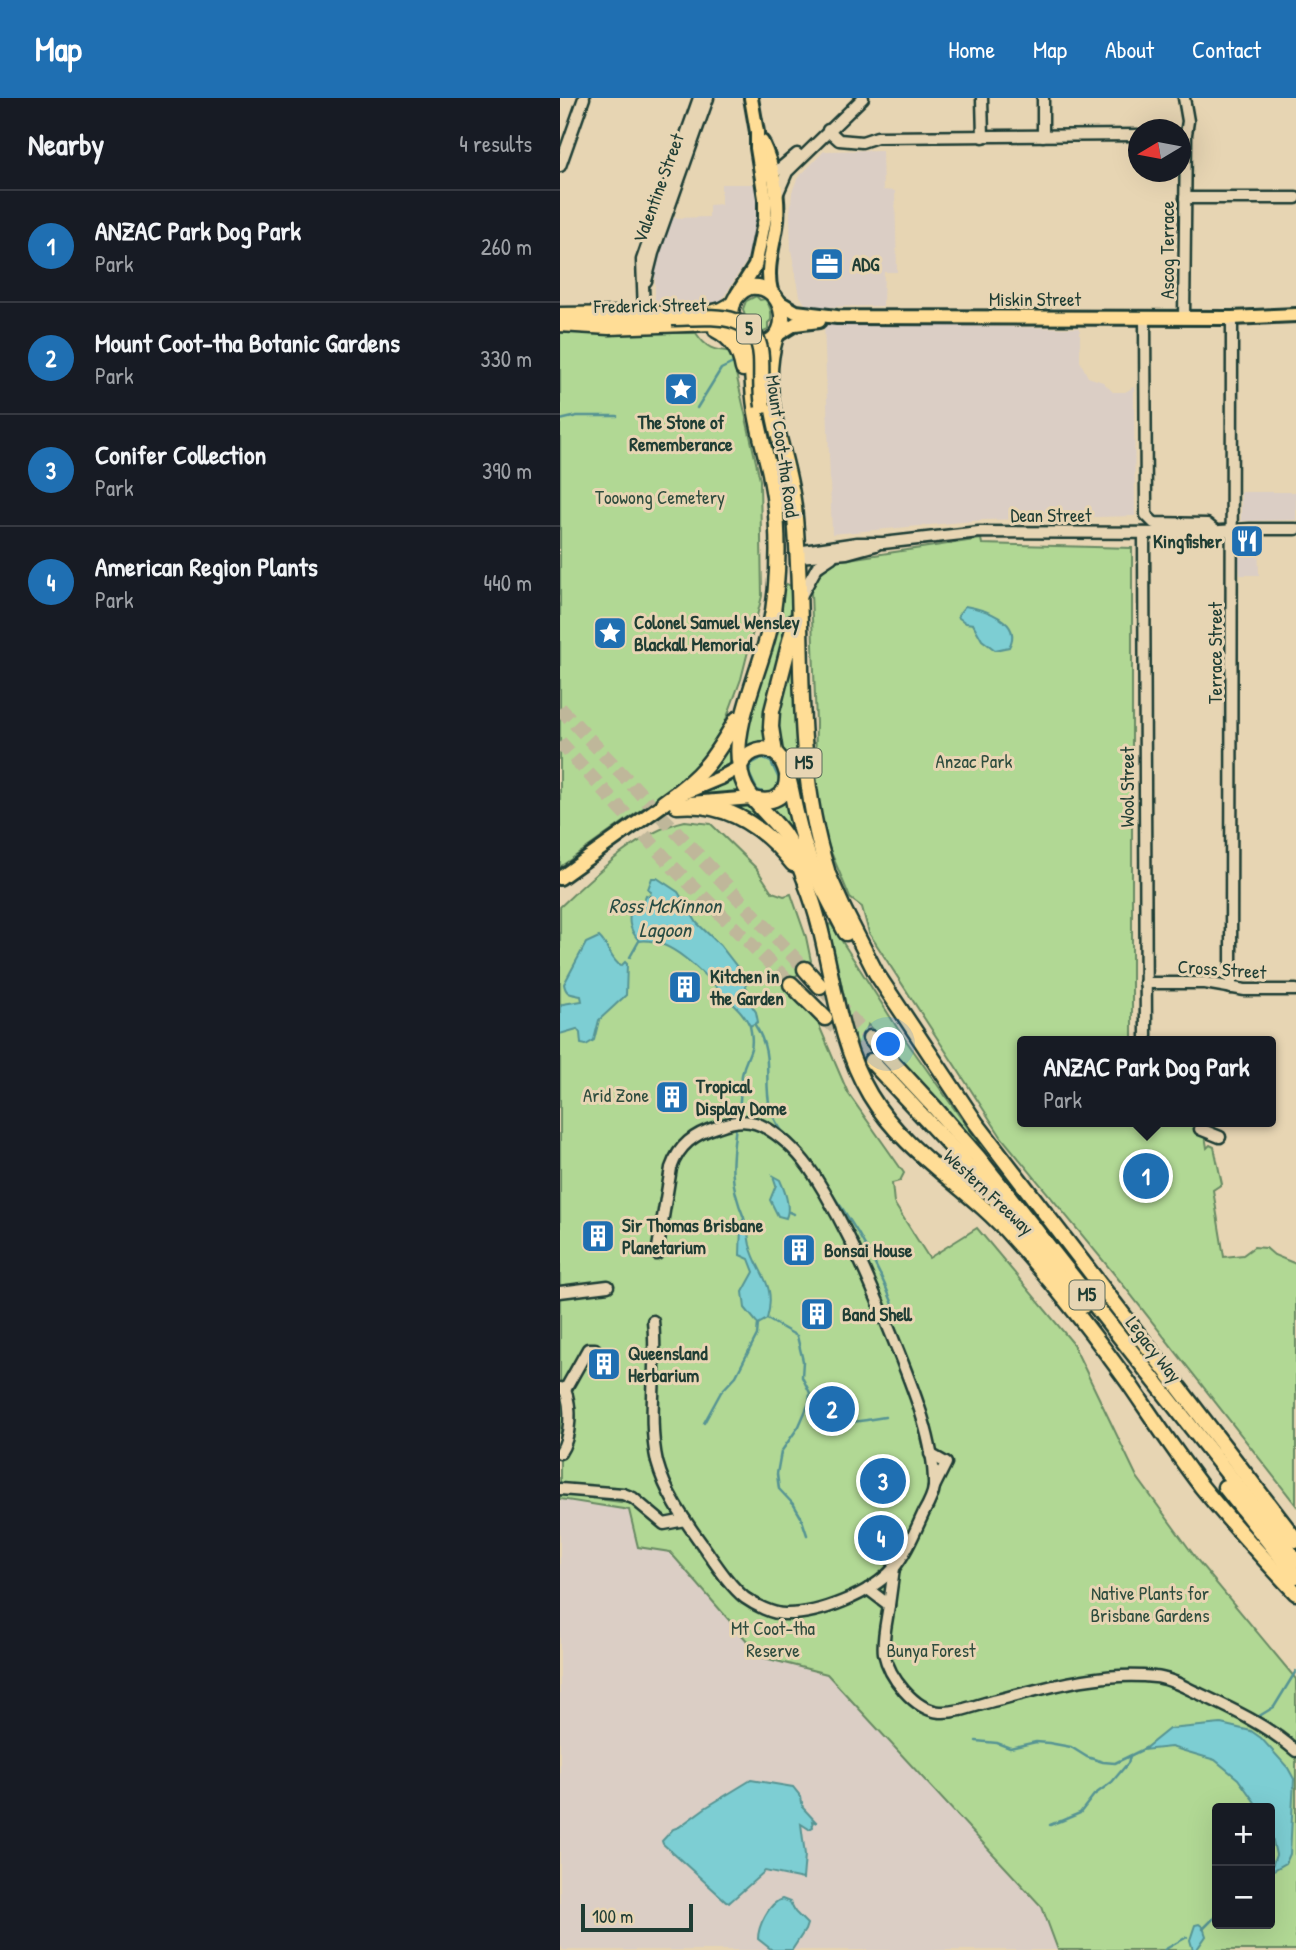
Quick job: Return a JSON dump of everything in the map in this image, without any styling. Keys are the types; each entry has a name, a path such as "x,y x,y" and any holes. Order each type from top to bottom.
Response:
{"highway":[{"path":"750,288 763,288 775,297 781,318 777,335 761,345 752,344 741,336 732,321 734,301 750,288"},
{"name":"Frederick Street","path":"560,317 644,312 713,313 734,301"},
{"name":"5","path":"560,317 678,321 727,318 740,322 750,330 761,351 760,412 797,550"},
{"name":"Frederick Street","path":"560,324 609,327 678,321 716,323 741,336"},
{"name":"5","path":"678,321 717,330 730,339 740,355 748,392 760,412"},
{"name":"Mount Coot-tha Road","path":"777,335 770,360 769,394 793,504 800,600"},
{"name":"Mount Coot-tha Road","path":"740,766 738,736 770,626 776,579 772,489 751,359 741,336"},
{"path":"800,600 772,710 771,727 775,753 785,769 804,846 815,877"},
{"name":"Western Freeway","path":"800,600 805,768 815,877 836,1008 858,1074 882,1113 905,1140 1011,1235 1115,1365 1201,1486 1296,1593"},
{"path":"670,805 705,769 724,743 751,694"},
{"path":"740,766 747,755 756,750 765,749 775,753"},
{"name":"5","path":"740,766 745,787 753,799"},
{"path":"753,799 768,802 780,797 786,786 785,769"},
{"name":"Western Freeway","path":"753,799 786,836 815,877 852,944 877,973 941,1072 998,1152 1296,1540"},
{"path":"670,805 708,806 743,819 774,841 815,877"},
{"path":"805,969 820,986"},
{"path":"791,984 825,1018"},
{"name":"Legacy Way","path":"870,1038 985,1166 1296,1560"},
{"name":"Legacy Way","path":"871,1061 1003,1205 1296,1576"}],"main road":[{"path":"751,98 757,148 776,195 777,219 769,272 775,297"},
{"path":"734,301 752,272 760,249 768,180"},
{"name":"Miskin Street","path":"775,297 799,313 837,317 1232,318 1296,315"},
{"name":"Miskin Street","path":"777,335 797,323 837,317"},
{"name":"Miskin Street","path":"1232,318 1296,322"},
{"path":"560,878 644,818 740,766"},
{"path":"670,805 753,799"}],"street":[{"path":"560,166 584,98"},
{"name":"Valentine Street","path":"644,312 642,260 699,98"},
{"name":"Valentine Street","path":"644,292 652,255 708,98"},
{"path":"768,180 863,98"},
{"path":"982,98 983,136"},
{"path":"1043,98 1043,136"},
{"name":"Ascog Terrace","path":"1184,98 1188,119"},
{"path":"828,130 840,141 862,142 881,138 1128,135"},
{"path":"776,195 784,176 828,130"},
{"name":"Ascog Terrace","path":"1184,182 1184,318"},
{"path":"1185,198 1296,198"},
{"name":"Dean Street","path":"1144,318 1146,515 1154,523 1207,524 1218,533"},
{"name":"Terrace Street","path":"1231,988 1232,318"},
{"name":"Dean Street","path":"797,550 843,553 883,543 979,532 1218,533 1296,529"},
{"name":"Wool Street","path":"1144,533 1146,1036"},
{"name":"Dean Street","path":"826,551 857,542 883,543"},
{"path":"800,600 808,580 818,566 843,553"},
{"name":"Cross Street","path":"1145,983 1205,983 1231,988 1296,990"},
{"path":"657,1254 671,1168 684,1144 700,1132 733,1121 752,1121 769,1129 788,1144 813,1174 863,1266 912,1388 930,1454 934,1487 924,1513 894,1568 884,1650 887,1665 907,1693 920,1704 937,1712 958,1712 1049,1687 1107,1676 1158,1677 1245,1716 1280,1737 1296,1751"},
{"path":"1201,1127 1200,1129 1220,1136"},
{"path":"560,1292 608,1286"},
{"path":"653,1321 654,1437 657,1463 668,1492 685,1520 717,1566 743,1596 766,1609 782,1614 802,1613 840,1602 868,1589 894,1568"},
{"path":"560,1453 568,1432 569,1400 563,1389 583,1354 588,1349 595,1349"},
{"path":"560,1489 623,1494 634,1498 664,1524 685,1520"},
{"path":"868,1589 889,1605"}],"shaded area":[{"path":"882,150 883,190 895,191 897,272 884,272 883,306 816,307 805,304 800,296 791,250 790,214 792,192 797,179 824,151"},
{"path":"721,184 755,184 758,195 756,230 746,262 721,301 714,306 658,306 655,300 655,267 673,218 709,217 709,205 721,204"},
{"path":"824,324 1080,328 1080,361 1088,377 1103,382 1113,392 1125,392 1134,387 1135,516 984,520 832,534"},
{"path":"1241,492 1296,492 1296,520 1241,521"},
{"path":"1241,535 1258,536 1259,575 1240,575 1238,551"},
{"path":"560,1499 629,1510 638,1547 670,1552 761,1657 827,1674 1042,1908 1058,1950 563,1950 560,1945"}],"green space":[{"path":"756,296 760,300 765,299 771,314 768,330 760,334 746,320 743,309 746,301"},
{"name":"Toowong Cemetery","path":"560,333 696,333 711,348 731,351 760,480 762,596 741,679 724,725 693,773 560,867"},
{"name":"Anzac Park","path":"981,539 982,544 1132,548 1132,1036 1017,1036 1017,1127 1200,1127 1205,1135 1207,1148 1210,1145 1214,1147 1222,1184 1213,1190 1224,1257 1243,1255 1254,1247 1266,1248 1274,1255 1296,1264 1296,1505 1120,1281 1002,1138 869,933 862,907 850,898 823,833 815,777 816,723 811,592 823,571 835,561"},
{"path":"787,584 794,588 793,598 769,743 755,742 744,749 743,734 782,589"},
{"path":"794,644 798,757 808,833 777,746 777,701"},
{"path":"731,737 730,767 696,785"},
{"path":"756,756 774,761 780,775 781,788 762,798 750,787 745,767"},
{"path":"735,774 743,796 676,801"},
{"path":"787,796 822,895 769,806"},
{"path":"710,803 750,804 786,846"},
{"path":"685,821 711,824 756,868 772,892 784,896 791,894 811,961 785,987 818,1023 848,1093 904,1173 900,1181 892,1183 894,1203 929,1258 977,1228 1072,1342 1137,1477 1198,1561 1296,1679 1296,1950 1058,1950 1042,1907 827,1674 761,1657 670,1552 638,1547 629,1510 560,1499 560,1494 629,1503 629,1494 560,1483 560,907 618,856 651,834"},
{"path":"831,924 898,1029 987,1155 985,1157 868,1025 863,1048 867,1070 849,1020 828,925"}],"water":[{"path":"965,606 991,613 1006,623 1012,638 1009,647 995,650 982,640 973,624 959,618 958,615"},
{"name":"Ross McKinnon Lagoon","path":"652,878 657,878 678,892 697,923 720,945 741,972 748,1000 756,1012 758,1022 750,1026 739,1010 708,978 675,951 651,941 639,941 636,937 630,923 631,909 643,903 646,895 650,896 651,891 648,889"},
{"path":"599,937 617,963 621,966 625,962 627,964 626,995 599,1020 594,1040 586,1045 581,1044 577,1029 560,1034 560,1007 563,1004 582,1001 581,996 568,992 564,984 586,943"},
{"path":"773,1176 780,1180 785,1194 788,1204 786,1218 778,1216 770,1200 776,1185"},
{"path":"744,1218 753,1256 770,1296 767,1319 758,1324 745,1308 743,1292 754,1272 749,1259 740,1255 741,1225"},
{"path":"1221,1724 1251,1731 1261,1738 1288,1768 1294,1779 1290,1854 1286,1863 1275,1869 1275,1803 1255,1803 1238,1779 1215,1760 1171,1747 1143,1750 1169,1729"},
{"path":"751,1780 793,1787 801,1797 803,1808 817,1823 812,1821 813,1827 809,1829 801,1824 805,1855 803,1879 765,1871 730,1902 662,1841 673,1829"},
{"path":"782,1899 790,1902 795,1912 807,1924 792,1950 772,1950 758,1939 758,1934 769,1910"},
{"path":"1199,1924 1206,1936 1197,1949 1193,1950 1190,1940 1195,1925"}],"waterway":[{"path":"697,408 721,369 733,363"},
{"path":"560,420 577,416 617,416"},
{"path":"762,758 771,762 779,779 776,789 768,794 757,790 749,773 751,764 762,758"},
{"path":"630,957 639,941"},
{"path":"755,1025 763,1040 766,1054 771,1109 788,1138"},
{"path":"738,1115 742,1075 751,1048 750,1026"},
{"path":"736,1126 732,1173 744,1218"},
{"path":"827,1187 867,1248 897,1315"},
{"path":"789,1212 794,1214"},
{"path":"767,1319 797,1336 803,1361 802,1377 810,1393 809,1403 799,1426 781,1452 777,1474 779,1489 794,1505 807,1535"},
{"path":"704,1423 721,1392 736,1376 757,1335 758,1324"},
{"path":"810,1403 837,1420 853,1422 885,1417"},
{"path":"1256,1718 1274,1707 1296,1671"},
{"path":"976,1741 997,1743 1010,1748 1036,1742 1049,1743 1071,1747 1087,1757 1115,1763 1146,1748"},
{"path":"1061,1821 1080,1813 1094,1795 1112,1782 1128,1763 1130,1756"},
{"path":"1050,1825 1060,1821"},
{"path":"1203,1929 1212,1920"},
{"path":"1164,1950 1187,1937"}],"tunnel":[{"path":"560,708 805,969"},
{"path":"560,742 674,868 791,984"},
{"path":"820,986 870,1038"},
{"path":"825,1018 871,1061"}],"place":[{"name":"ADG","path":"827,264"},
{"name":"The Stone of Rememberance","path":"681,389"},
{"name":"Kingfisher","path":"1247,541"},
{"name":"Colonel Samuel Wensley Blackall Memorial","path":"610,633"},
{"name":"Kitchen in the Garden","path":"685,987"},
{"name":"Tropical Display Dome","path":"672,1097"},
{"name":"ANZAC Park Dog Park","path":"1146,1176"},
{"name":"Sir Thomas Brisbane Planetarium","path":"598,1236"},
{"name":"Bonsai House","path":"799,1250"},
{"name":"Band Shell","path":"817,1314"},
{"name":"Queensland Herbarium","path":"604,1364"},
{"name":"Mount Coot-tha Botanic Gardens","path":"832,1409"},
{"name":"Conifer Collection","path":"883,1481"},
{"name":"American Region Plants","path":"881,1538"}],"park label":[{"name":"Arid Zone","path":"616,1095"},
{"name":"Native Plants for Brisbane Gardens","path":"1150,1604"},
{"name":"Mt Coot-tha Reserve","path":"773,1639"},
{"name":"Bunya Forest","path":"931,1650"}]}
